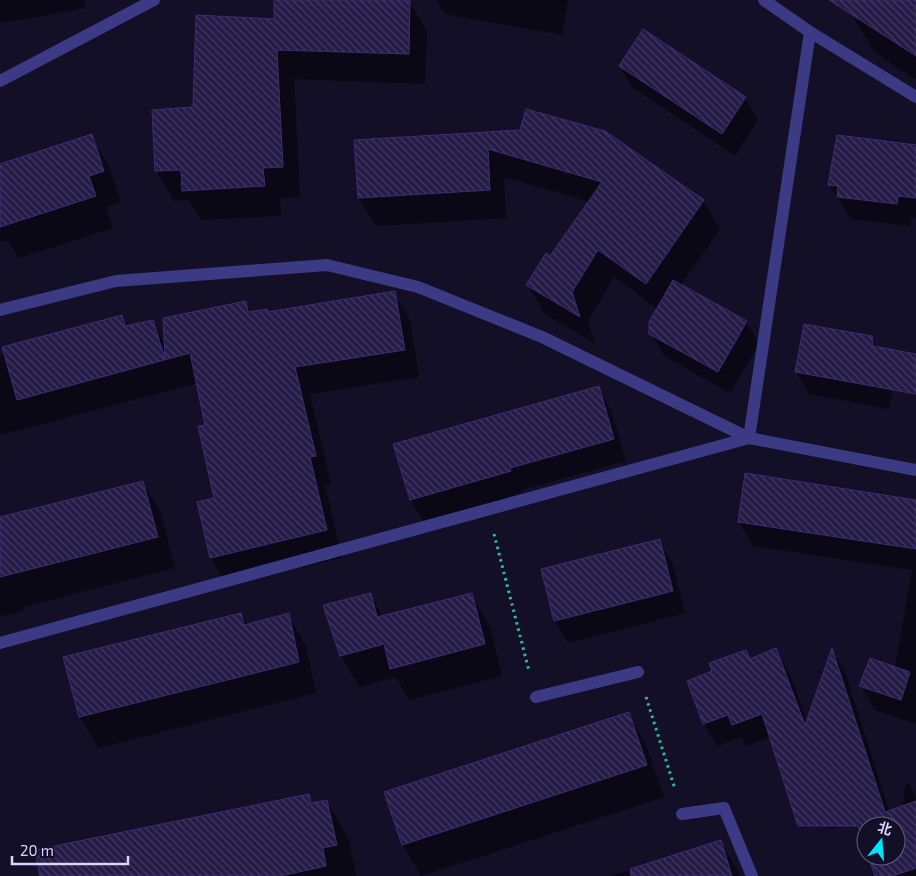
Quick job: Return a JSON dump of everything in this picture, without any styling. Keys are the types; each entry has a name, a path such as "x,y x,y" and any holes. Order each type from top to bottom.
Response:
{"street":[{"path":"0,81 154,0"},
{"path":"764,0 810,32 916,97"},
{"path":"749,438 810,32"},
{"path":"0,310 116,281 327,265 418,287 533,333 749,438 916,470"},
{"path":"0,643 749,438"},
{"path":"536,697 638,672"},
{"path":"682,814 724,808 752,876"}],"path":[{"path":"487,509 536,697"},
{"path":"638,672 682,814"}],"building":[{"path":"274,0 410,0 409,54 277,50 283,167 263,168 265,186 182,191 181,170 155,171 152,110 193,107 196,15 274,19"},
{"path":"829,0 916,0 916,56"},
{"path":"643,29 746,97 722,134 619,66"},
{"path":"526,109 605,131 704,200 646,284 598,250 572,292 580,317 526,285 546,253 550,256 602,182 488,149 490,190 358,198 354,140 520,130"},
{"path":"92,134 104,171 89,176 96,196 0,227 0,164"},
{"path":"837,135 916,145 916,198 898,196 897,204 837,197 838,186 828,185"},
{"path":"673,280 747,321 718,372 649,334 649,322"},
{"path":"395,291 405,350 295,367 316,456 310,457 327,530 210,558 197,502 214,498 198,426 205,425 190,353 17,400 2,347 122,315 125,326 153,320 165,359 163,318 246,301 248,312 267,309 267,312"},
{"path":"804,324 872,336 873,346 916,354 916,394 795,372"},
{"path":"599,386 614,439 510,468 511,471 410,500 393,444"},
{"path":"745,473 916,500 916,549 738,522"},
{"path":"143,481 158,537 0,577 0,517"},
{"path":"660,539 673,591 554,621 541,569"},
{"path":"371,593 377,617 472,593 485,644 390,669 384,644 340,656 323,605"},
{"path":"241,613 244,625 289,613 299,662 79,717 63,657"},
{"path":"776,648 805,725 832,648 885,812 916,801 916,868 893,876 875,876 872,866 906,866 906,816 856,816 856,826 798,826 762,714 732,725 728,715 703,724 687,681 712,671 709,663 746,650 750,659"},
{"path":"870,658 910,672 901,700 859,686"},
{"path":"629,712 647,765 402,845 384,792"},
{"path":"309,794 311,803 327,800 337,845 323,848 326,866 280,876 40,876 35,850"},
{"path":"721,840 732,876 631,876 630,869"}]}
